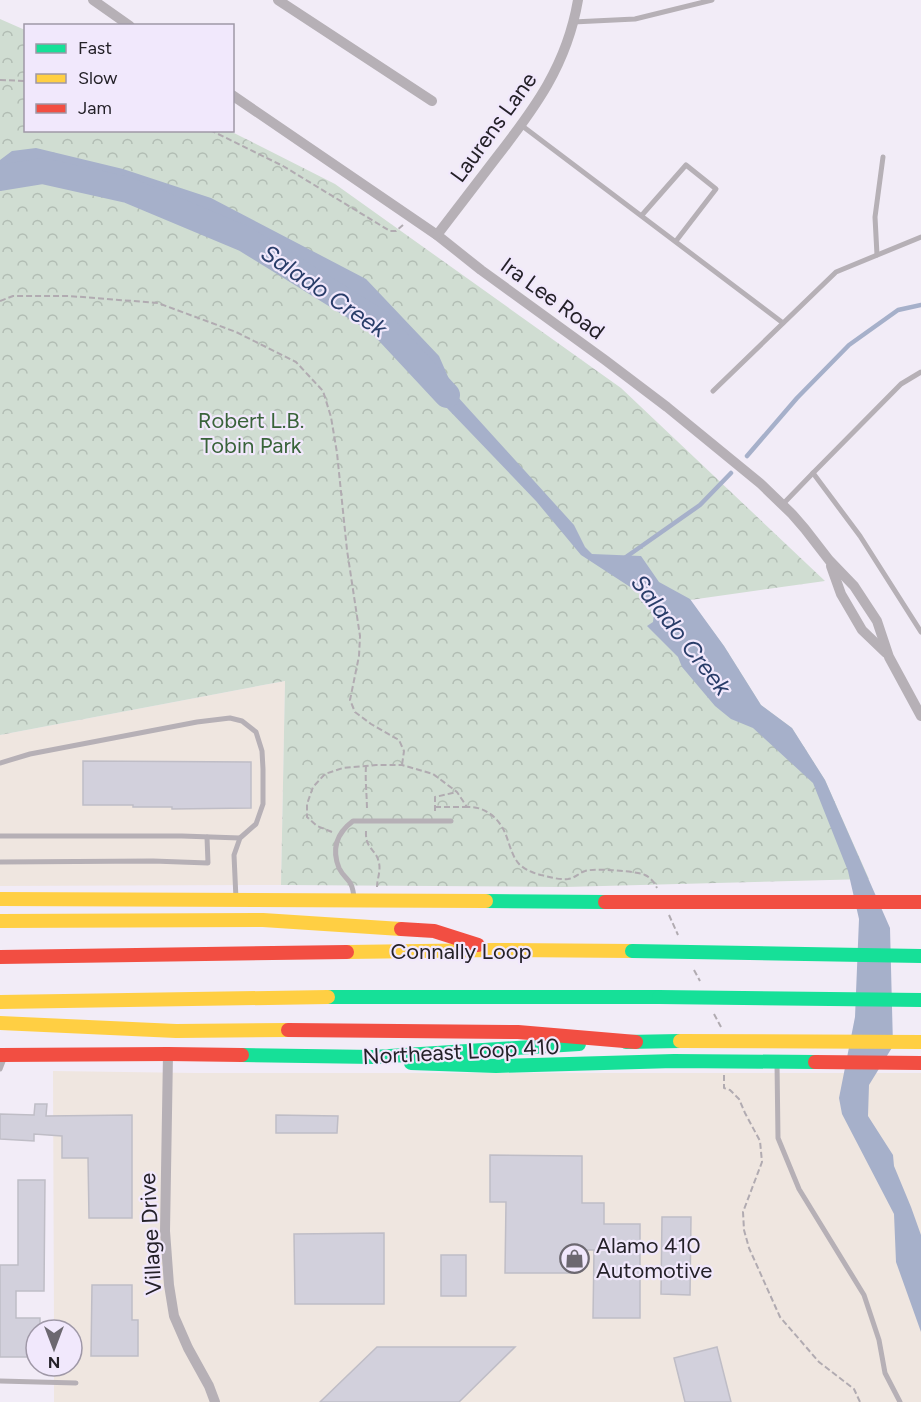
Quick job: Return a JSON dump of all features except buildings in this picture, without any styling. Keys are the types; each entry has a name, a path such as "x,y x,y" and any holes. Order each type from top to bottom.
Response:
{"main road":[{"path":"0,899 354,902 921,902"},
{"path":"0,921 262,920 356,925 434,931 495,950"},
{"name":"Connally Loop","path":"0,957 495,950 921,956"},
{"name":"Connally Loop","path":"0,1002 348,997 921,1000"},
{"path":"0,1023 176,1031 518,1032 636,1042"},
{"name":"Northeast Loop 410","path":"3,1055 168,1054 374,1057 583,1043 921,1042"},
{"path":"332,1056 435,1065 489,1066 642,1062 921,1063"}],"street":[{"path":"93,0 127,24"},
{"path":"278,0 295,5 432,101"},
{"name":"Laurens Lane","path":"437,235 539,101 565,49 578,0"},
{"name":"Ira Lee Road","path":"234,96 437,235 667,407 761,484 805,529 829,560 854,586 877,621 889,657 921,716"},
{"name":"Ira Lee Road","path":"829,560 841,594 862,630 889,657"},
{"name":"Village Drive","path":"168,1054 165,1231 169,1285 174,1316 215,1402"}],"lane":[{"path":"573,22 635,19 712,0"},
{"path":"522,125 783,323"},
{"path":"877,255 875,217 883,157"},
{"path":"642,215 686,165 716,189 676,241"},
{"path":"713,391 836,272 921,237"},
{"path":"782,505 901,384 921,372"},
{"path":"813,473 860,536 921,632"},
{"path":"0,763 30,754 196,722 230,718 242,721 256,732 262,751 262,804 256,824 240,838 234,855 236,901"},
{"path":"354,902 353,888 340,869 336,853 336,839 343,828 353,820 451,820"},
{"path":"0,836 240,838"},
{"path":"0,862 208,863 207,837"},
{"path":"0,1069 3,1055"},
{"path":"777,1062 778,1138 799,1189 864,1295 879,1340 885,1373 900,1402"},
{"path":"0,1381 76,1383"}],"path":[{"path":"0,80 24,81"},
{"path":"214,132 283,166 390,231 396,231 402,225"},
{"path":"0,301 13,296 69,296 158,303 236,332 296,362 323,391 331,417 337,453 347,550 360,636 350,700 355,712 399,740 404,751 402,765 343,768 325,774 313,787 307,804 307,817 316,826 339,834"},
{"path":"366,766 366,836 368,846 376,853 379,863 377,893"},
{"path":"435,820 435,797 457,792"},
{"path":"435,807 468,807"},
{"path":"732,1062 733,1076 724,1075 724,1088 740,1099 760,1141 762,1162 743,1212 744,1230 749,1248 780,1317 819,1362 854,1389 860,1402"}],"shaded area":[{"path":"285,681 281,885 0,886 0,735"},
{"path":"53,1071 921,1073 921,1402 54,1402 54,1378 84,1378 84,1318 54,1318"}],"green space":[{"name":"Robert L.B. Tobin Park","path":"0,19 24,30 24,132 232,132 335,184 621,388 825,581 690,600 724,646 761,705 792,728 825,780 869,879 565,887 281,885 285,681 0,735"}],"water":[{"path":"36,148 123,169 211,198 366,279 439,356 456,395 574,525 585,547 592,554 641,556 659,582 690,599 724,646 761,705 792,728 825,780 890,928 893,1046 869,1085 868,1116 893,1155 894,1166 921,1235 921,1332 896,1262 894,1214 842,1114 839,1098 855,1017 859,919 848,871 813,783 753,728 731,719 715,706 682,667 678,657 647,626 653,622 654,614 644,596 581,555 536,501 445,406 409,345 394,329 339,286 288,258 249,249 172,204 142,192 39,165 16,168 0,186 0,160 12,151"}],"waterway":[{"name":"Salado Creek","path":"0,178 43,171 128,190 245,239 379,322 447,395"},
{"path":"747,456 797,398 849,345 898,310 921,305"},
{"path":"626,557 700,505 731,473"}],"traffic: fast":[{"path":"486,901 605,902"},
{"path":"632,951 921,956"},
{"path":"328,997 659,997"},
{"path":"659,997 921,1000"},
{"path":"626,1042 680,1041"},
{"path":"242,1055 374,1057 579,1044"},
{"path":"411,1063 496,1066 674,1061 815,1062"}],"traffic: slow":[{"path":"0,899 486,901"},
{"path":"0,921 263,920 401,929"},
{"path":"347,952 632,951"},
{"path":"0,1002 328,997"},
{"path":"0,1023 176,1031 288,1030"},
{"path":"680,1041 921,1042"}],"traffic: jam":[{"path":"605,902 921,902"},
{"path":"401,929 434,931 478,945"},
{"path":"0,957 347,952"},
{"path":"288,1030 518,1032 636,1042"},
{"path":"0,1055 242,1055"},
{"path":"815,1062 921,1063"}],"place":[{"name":"Alamo 410 Automotive","path":"575,1258"}]}
